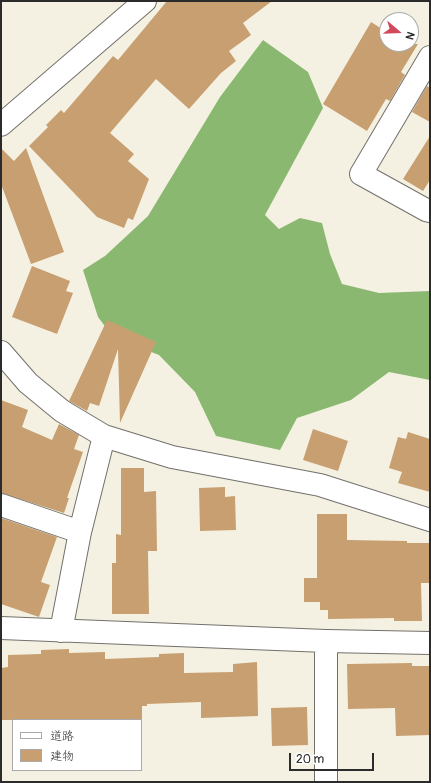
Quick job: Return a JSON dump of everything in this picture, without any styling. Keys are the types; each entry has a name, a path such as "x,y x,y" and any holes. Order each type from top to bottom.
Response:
{"street":[{"path":"1,125 144,1"},
{"path":"430,57 361,174 430,211"},
{"path":"1,352 28,383 50,402 62,411 104,436 172,457 320,485 430,520"},
{"path":"61,631 80,532 104,436"},
{"path":"1,505 80,532"},
{"path":"1,628 430,644"},
{"path":"326,641 326,782"}],"green space":[{"path":"263,40 308,72 323,108 265,215 279,229 300,218 322,223 330,254 342,284 379,293 430,291 430,380 389,372 351,400 297,418 280,450 216,436 195,392 159,355 113,337 98,317 83,270 105,256 148,216 220,97"}],"building":[{"path":"167,1 272,1 243,23 251,35 229,51 236,61 221,73 189,109 156,79 110,133 134,154 128,161 149,179 133,220 128,218 124,228 97,217 29,146 48,127 46,125 61,110 64,113 113,56 118,60"},
{"path":"371,22 379,27 379,52 413,52 401,72 405,75 390,101 386,99 367,131 323,104"},
{"path":"427,86 430,88 430,122 412,112"},
{"path":"430,136 430,180 423,191 403,179"},
{"path":"1,148 14,161 26,148 64,252 31,264 1,184"},
{"path":"32,266 70,281 66,291 73,293 57,334 12,317"},
{"path":"107,320 156,342 120,423 118,349 99,406 90,403 87,411 69,401"},
{"path":"1,400 28,410 22,427 52,440 59,424 79,435 74,449 83,452 67,498 69,498 64,513 1,493"},
{"path":"313,429 348,441 338,471 303,460"},
{"path":"408,432 430,439 430,492 398,483 402,472 389,468 398,437 406,439"},
{"path":"121,468 144,468 144,492 156,491 157,551 148,551 149,614 112,614 112,563 116,563 116,534 121,535"},
{"path":"225,487 225,497 235,496 236,530 200,531 199,488"},
{"path":"317,514 347,514 347,540 430,543 430,583 421,583 422,621 394,621 394,618 328,619 328,610 320,610 320,602 304,602 304,578 317,578"},
{"path":"1,518 57,537 41,582 50,585 39,617 1,604"},
{"path":"69,649 69,653 105,652 105,659 159,657 159,654 184,653 184,673 233,672 233,664 257,662 258,716 201,718 201,702 147,704 147,706 142,706 142,719 1,720 1,668 8,667 8,655 41,654 41,650"},
{"path":"412,663 412,666 430,666 430,735 396,736 395,708 348,709 347,664"},
{"path":"307,707 308,745 272,746 271,708"}]}
